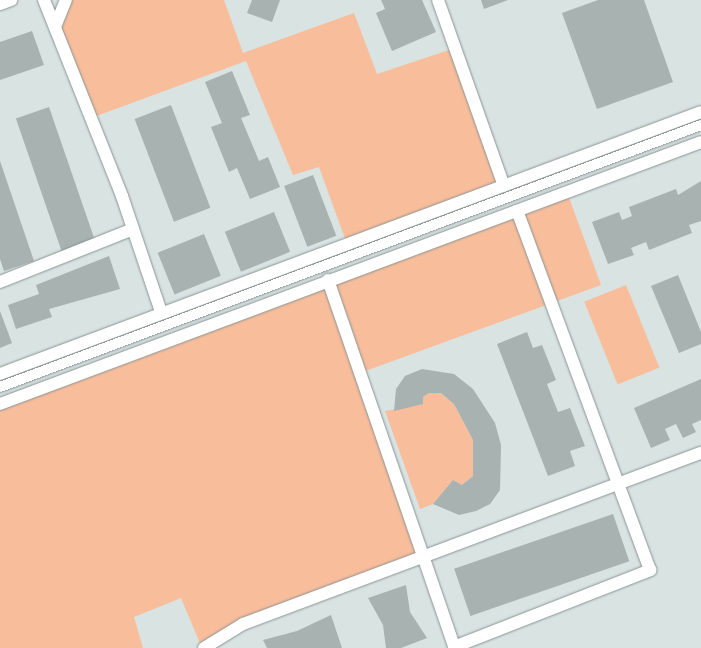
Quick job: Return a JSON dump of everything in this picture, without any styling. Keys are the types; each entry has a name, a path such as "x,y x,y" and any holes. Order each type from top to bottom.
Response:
{"street":[{"path":"44,0 133,229 161,312"},
{"path":"55,27 66,0"},
{"path":"438,0 504,186"},
{"path":"0,374 161,312 701,112"},
{"path":"0,387 701,125"},
{"path":"0,404 701,142"},
{"path":"328,280 454,648 650,570 517,211"},
{"path":"0,282 133,229"},
{"path":"204,648 242,624 423,554 701,453"}],"shaded area":[{"path":"66,0 224,0 243,53 354,13 377,74 455,48 504,186 347,244 319,167 293,175 246,61 91,118 55,27"},
{"path":"567,192 601,285 360,373 423,555 202,648 181,598 134,617 143,648 0,648 0,404"},
{"path":"626,285 659,368 618,384 584,302"},
{"path":"429,393 441,393 454,404 473,440 475,460 473,476 462,485 453,480 433,504 420,509 385,411 423,404 423,397"}],"building":[{"path":"252,0 280,0 272,22 247,13"},
{"path":"381,0 422,0 436,32 392,51 376,13 385,9"},
{"path":"481,0 508,0 484,9"},
{"path":"598,0 644,0 673,82 597,109 562,13"},
{"path":"32,31 44,65 0,80 0,42"},
{"path":"232,71 250,115 241,118 259,161 268,157 280,187 250,199 237,168 229,172 211,127 222,123 205,82"},
{"path":"171,105 210,208 174,222 135,119"},
{"path":"49,107 95,240 62,252 16,118"},
{"path":"0,161 34,261 4,271 0,259"},
{"path":"313,175 336,236 307,247 284,186"},
{"path":"701,181 701,221 689,225 692,233 649,250 646,242 631,248 634,255 608,264 592,222 619,212 622,220 632,216 629,207 676,189 678,195"},
{"path":"274,212 290,252 241,272 225,232"},
{"path":"204,234 221,276 174,294 158,253"},
{"path":"109,256 120,289 49,309 52,317 16,329 8,305 39,294 36,285"},
{"path":"678,275 701,332 701,344 679,353 651,286"},
{"path":"0,311 12,343 0,348"},
{"path":"527,332 533,348 542,345 556,380 547,384 558,412 570,408 585,446 570,451 575,466 548,476 497,344"},
{"path":"422,369 454,374 473,389 495,423 501,445 500,490 490,504 476,511 459,515 433,504 453,480 462,485 473,476 473,440 454,404 441,393 429,393 423,397 423,404 394,411 396,389 405,376"},
{"path":"701,379 701,420 692,424 696,432 683,438 676,424 665,429 670,440 651,448 634,408"},
{"path":"613,514 629,561 470,616 454,569"},
{"path":"406,585 410,612 427,638 401,648 386,648 383,625 368,598"},
{"path":"331,615 342,648 267,648 263,640 297,631"}]}
